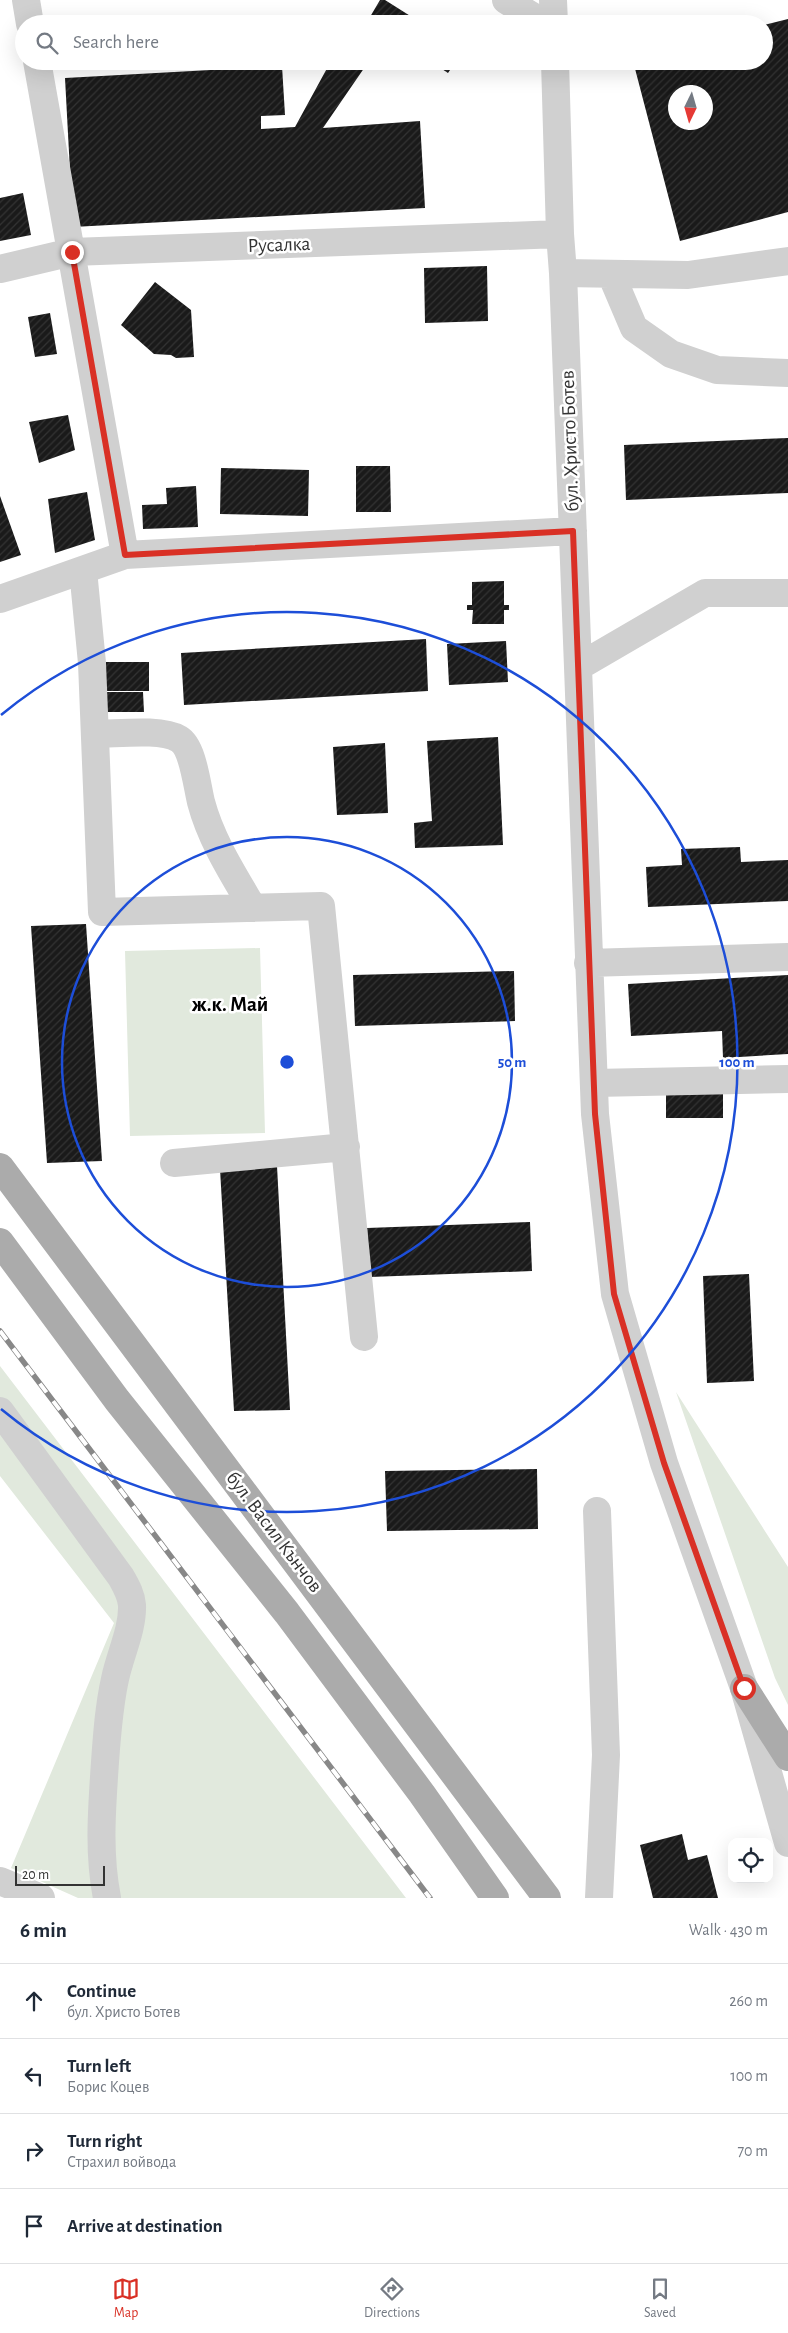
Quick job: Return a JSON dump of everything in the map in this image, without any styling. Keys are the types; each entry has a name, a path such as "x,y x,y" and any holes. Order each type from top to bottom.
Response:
{"main road":[{"name":"бул. Васил Кънчов","path":"0,1167 547,1898"},
{"path":"0,1242 117,1400 287,1613 422,1794 495,1898"},
{"path":"744,1688 788,1757"}],"street":[{"path":"26,0 28,15"},
{"path":"506,0 530,15"},
{"path":"553,0 554,15"},
{"path":"39,70 125,555"},
{"name":"бул. Христо Ботев","path":"555,70 560,234 595,1114 614,1294 664,1463 744,1688 788,1843"},
{"name":"Русалка","path":"0,269 72,252 560,234"},
{"path":"563,272 688,275 788,261"},
{"path":"611,274 634,328 671,354 717,370 788,373"},
{"path":"0,599 125,555 573,531"},
{"path":"83,570 92,663 96,734 102,912 322,906 364,1337"},
{"path":"578,667 705,593 788,593"},
{"path":"96,734 164,733 179,739 188,748 202,804 221,854 253,908"},
{"path":"588,963 788,957"},
{"path":"594,1083 788,1079"},
{"path":"174,1163 346,1147"},
{"path":"0,1411 121,1577 129,1591 131,1600 131,1621 115,1680 100,1822 102,1872 107,1898"},
{"path":"597,1511 606,1755 599,1898"},
{"path":"0,1881 41,1898"}],"shaded area":[{"path":"260,948 265,1133 130,1136 125,951"},
{"path":"0,1366 406,1898 78,1898 11,1868 114,1623 0,1476"},
{"path":"676,1392 788,1567 788,1705 775,1678"}],"building":[{"path":"380,0 385,0 409,15 371,15"},
{"path":"788,19 788,212 680,241 635,70 773,70 773,23"},
{"path":"210,70 282,70 285,115 261,116 261,129 295,127 326,70 363,70 323,128 420,121 425,208 73,227 65,78"},
{"path":"23,193 31,235 0,241 0,198"},
{"path":"487,266 488,321 425,323 424,268"},
{"path":"155,282 191,310 194,357 176,358 171,355 154,354 121,325"},
{"path":"50,313 57,354 35,357 28,317"},
{"path":"68,415 75,450 39,463 29,422"},
{"path":"788,438 788,493 626,500 624,445"},
{"path":"356,466 390,466 391,512 356,512"},
{"path":"221,468 309,470 308,516 220,514"},
{"path":"196,486 198,527 143,529 142,505 167,504 166,488"},
{"path":"87,492 95,540 55,553 48,499"},
{"path":"0,496 21,555 0,562"},
{"path":"504,581 504,605 509,605 509,610 504,610 504,624 472,624 473,610 467,610 467,605 472,605 472,582"},
{"path":"426,639 428,691 184,705 181,653"},
{"path":"506,641 508,682 449,685 447,644"},
{"path":"97,662 149,662 149,691 97,691"},
{"path":"102,692 143,692 144,712 102,712"},
{"path":"498,737 503,845 415,848 414,823 432,821 427,741"},
{"path":"385,743 388,813 337,815 333,747"},
{"path":"740,847 741,862 788,860 788,901 648,907 646,867 682,865 681,849"},
{"path":"86,924 102,1161 47,1163 31,926"},
{"path":"514,971 515,1021 355,1026 353,975"},
{"path":"788,975 788,1054 723,1058 722,1031 631,1036 628,984"},
{"path":"723,1082 723,1118 666,1118 666,1083"},
{"path":"277,1166 290,1410 234,1411 220,1169"},
{"path":"530,1222 532,1271 370,1277 367,1228"},
{"path":"749,1274 754,1381 707,1383 703,1276"},
{"path":"537,1469 538,1529 387,1531 385,1471"},
{"path":"682,1834 688,1860 707,1855 718,1898 653,1898 640,1845"}],"railway":[{"path":"0,1331 430,1898"}],"district":[{"name":"ж.к. Май","path":"230,1004"}],"route":[{"path":"72,252 125,555 573,531 595,1114 614,1294 664,1463 744,1688"}]}
